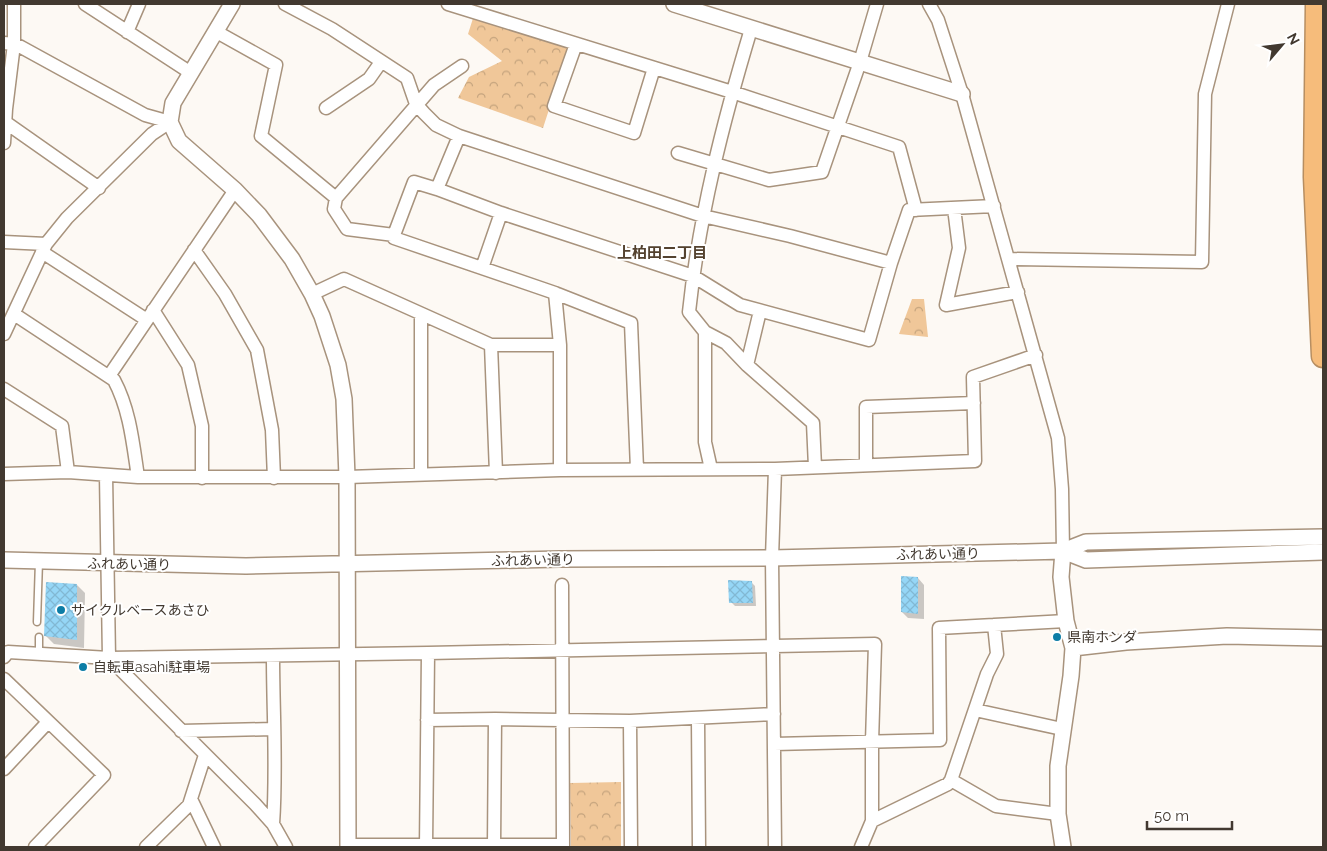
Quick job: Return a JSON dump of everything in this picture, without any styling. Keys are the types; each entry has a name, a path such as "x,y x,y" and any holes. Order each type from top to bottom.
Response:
{"highway":[{"path":"1317,4 1315,176 1323,356"}],"street":[{"path":"4,144 9,44 14,4"},
{"path":"85,4 191,73"},
{"path":"127,32 139,4"},
{"path":"232,4 173,103 170,122 178,141 235,190 275,234 292,259 312,294 330,337 341,381 344,399 348,477 348,846 563,846 562,585"},
{"path":"286,4 332,29 407,78 416,104 436,125 459,136 703,216 790,236 891,263"},
{"path":"448,4 483,9 576,44 732,92 899,147 916,210"},
{"path":"674,4 962,94"},
{"path":"678,153 768,180 822,172 860,62 877,4"},
{"path":"929,4 938,20 962,94 1058,438 1062,489 1063,551 1061,577 1066,621 1073,648 1071,676 1058,766 1058,814 1063,847"},
{"path":"1008,259 1202,262 1205,94 1228,4"},
{"path":"751,29 732,92 703,216 689,312 705,332 726,343 747,365 813,423 815,467"},
{"path":"215,31 276,65 261,136 336,198"},
{"path":"9,44 145,115 170,122"},
{"path":"576,44 554,106 634,133 654,68"},
{"path":"326,108 369,79 381,62"},
{"path":"394,235 347,229 334,209 336,198 434,85 462,66"},
{"path":"5,122 99,188"},
{"path":"4,334 44,248 67,218 152,134 170,122"},
{"path":"437,189 459,136"},
{"path":"637,469 631,322 556,293 396,240 394,235 414,182 693,276 740,305 869,340 891,263 909,210 994,206"},
{"path":"109,376 235,190"},
{"path":"954,208 959,248 946,305 1018,292"},
{"path":"482,268 501,212"},
{"path":"4,242 44,248 150,315 188,365 202,426 202,478"},
{"path":"194,250 225,294 257,350 272,430 274,478"},
{"path":"312,294 344,279 491,345 560,345"},
{"path":"556,293 560,345 560,470"},
{"path":"747,365 760,311"},
{"path":"14,314 114,380 120,392 129,421 138,477"},
{"path":"420,314 421,475"},
{"path":"705,332 705,442 711,469"},
{"path":"491,345 496,473"},
{"path":"4,474 68,472 138,477 274,478 560,470 775,469 975,461 973,377 1036,355"},
{"path":"4,389 62,426 68,472"},
{"path":"866,465 866,407 974,403"},
{"path":"775,469 772,558 775,847"},
{"path":"106,475 109,658 273,824 286,847"},
{"name":"ふれあい通り","path":"4,560 246,566 560,559 772,558 1063,551 1086,542 1323,537"},
{"name":"ふれあい通り","path":"1063,551 1086,560 1323,552"},
{"path":"774,744 940,740 939,628 1066,621"},
{"path":"872,821 948,784 951,780 987,674 997,654 994,625"},
{"path":"1073,648 1126,642 1227,636 1323,638"},
{"path":"4,657 8,652 109,658 875,644 872,821 861,847"},
{"path":"426,846 428,653"},
{"path":"273,656 273,729 276,782 273,824"},
{"path":"4,679 104,775 35,847"},
{"path":"975,710 1062,729"},
{"path":"427,720 630,721 774,714"},
{"path":"494,846 495,719"},
{"path":"698,719 699,847"},
{"path":"630,721 631,847"},
{"path":"4,769 48,722"},
{"path":"181,731 273,729"},
{"path":"146,847 189,806 204,755"},
{"path":"951,780 996,806 1058,814"},
{"path":"191,799 214,847"}],"lane":[{"path":"38,622 39,561"},
{"path":"39,637 39,654"}],"green space":[{"path":"475,12 565,42 569,48 543,128 458,98 469,77 502,61 468,34"},
{"path":"912,299 924,299 928,337 899,334"},
{"path":"621,782 621,847 571,847 570,783"}],"building":[{"path":"901,576 918,577 918,614 901,612"},
{"path":"728,580 752,581 753,603 729,603"},
{"name":"サイクルベースあさひ","path":"46,582 77,584 77,640 44,636"}],"place":[{"name":"サイクルベースあさひ","path":"61,610"},
{"name":"県南ホンダ","path":"1057,637"},
{"name":"自転車asahi駐車場","path":"83,667"}],"district":[{"name":"上柏田二丁目","path":"662,253"}]}
